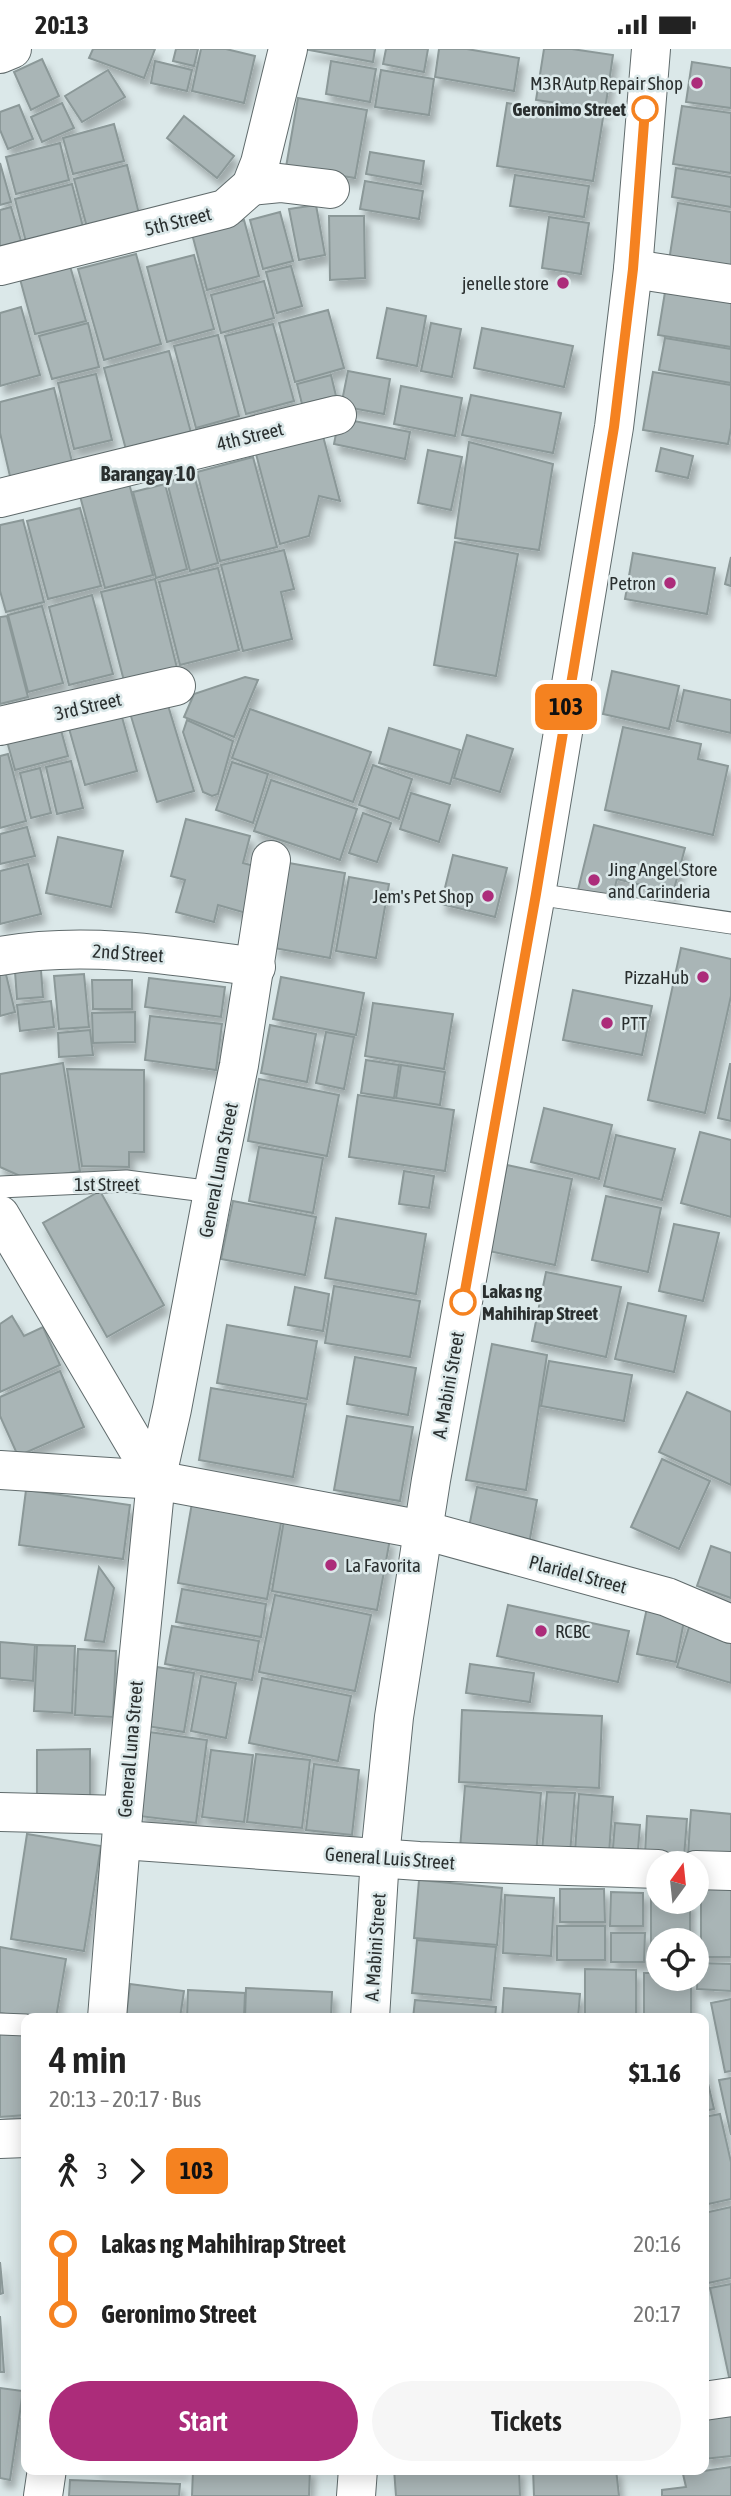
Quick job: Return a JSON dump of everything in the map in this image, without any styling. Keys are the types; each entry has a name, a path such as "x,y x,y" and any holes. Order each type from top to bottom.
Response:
{"street":[{"path":"0,54 12,49"},
{"name":"5th Street","path":"0,266 225,209 251,186 260,163 288,49"},
{"name":"A. Mabini Street","path":"370,2013 380,1857 394,1717 423,1530 536,894 614,427 633,269 651,49"},
{"path":"251,186 280,183 330,189"},
{"path":"633,269 731,284"},
{"name":"4th Street","path":"0,498 337,415"},
{"name":"3rd Street","path":"0,726 176,686"},
{"name":"General Luna Street","path":"107,2013 122,1828 156,1480 239,1065 271,860"},
{"name":"2nd Street","path":"0,956 35,950 113,950 256,967"},
{"path":"0,1215 156,1480"},
{"path":"0,1471 156,1480 423,1530"},
{"name":"Plaridel Street","path":"423,1530 667,1597 731,1624"},
{"name":"General Luis Street","path":"0,1812 419,1861 646,1869"},
{"path":"709,1870 731,1871"},
{"path":"0,2139 21,2138"},
{"path":"709,2399 731,2397"},
{"path":"43,2496 46,2475"},
{"path":"356,2496 358,2475"}],"lane":[{"path":"536,894 731,923"},
{"name":"1st Street","path":"0,1187 126,1181 213,1192"},
{"path":"0,2024 21,2025"}],"building":[{"path":"93,49 155,49 144,78 89,58"},
{"path":"176,49 198,49 194,66 173,61"},
{"path":"201,49 226,49 255,56 244,103 192,91"},
{"path":"304,49 375,49 373,62"},
{"path":"386,49 428,49 424,72 383,64"},
{"path":"439,49 467,49 519,58 514,91 435,77"},
{"path":"544,49 572,49 613,55 605,110 536,100"},
{"path":"42,59 59,96 31,110 14,72"},
{"path":"155,61 192,70 187,91 151,83"},
{"path":"331,61 376,69 370,102 326,94"},
{"path":"692,62 731,68 731,108 686,102"},
{"path":"108,70 125,97 82,122 65,96"},
{"path":"381,70 434,79 429,115 375,107"},
{"path":"298,98 367,110 355,178 286,167"},
{"path":"62,103 74,128 42,142 31,117"},
{"path":"507,103 603,118 593,181 497,166"},
{"path":"19,105 33,139 8,149 0,130 0,112"},
{"path":"682,106 731,113 731,173 673,164"},
{"path":"184,116 234,156 217,178 167,138"},
{"path":"114,124 124,161 73,174 63,138"},
{"path":"60,143 69,180 16,194 6,157"},
{"path":"370,152 424,161 421,184 366,174"},
{"path":"0,163 11,202 0,205"},
{"path":"127,165 140,218 88,231 74,179"},
{"path":"676,168 731,177 731,207 672,197"},
{"path":"515,175 589,186 584,217 510,206"},
{"path":"365,181 423,191 419,219 360,209"},
{"path":"72,184 83,227 26,242 15,199"},
{"path":"678,203 731,212 731,271 669,261"},
{"path":"316,205 325,255 299,260 289,209"},
{"path":"11,207 21,241 0,247 0,210"},
{"path":"280,212 293,261 263,269 250,220"},
{"path":"329,216 364,216 365,278 330,280"},
{"path":"549,217 589,223 581,274 542,268"},
{"path":"244,220 259,276 207,290 192,234"},
{"path":"136,254 161,344 104,360 78,269"},
{"path":"194,255 214,329 167,342 147,267"},
{"path":"70,266 86,321 35,334 20,279"},
{"path":"291,266 302,306 277,313 266,272"},
{"path":"264,281 274,318 221,333 211,295"},
{"path":"666,286 731,297 731,347 658,335"},
{"path":"21,307 40,375 0,386 0,313"},
{"path":"387,308 426,316 417,366 377,358"},
{"path":"328,310 344,368 295,382 279,323"},
{"path":"88,323 99,367 52,379 39,336"},
{"path":"431,323 461,329 452,377 421,371"},
{"path":"273,324 294,401 246,414 225,336"},
{"path":"482,328 573,346 564,387 474,368"},
{"path":"218,335 239,416 196,428 174,346"},
{"path":"665,338 731,349 731,383 659,370"},
{"path":"169,351 193,440 128,457 104,368"},
{"path":"348,371 390,379 384,414 341,406"},
{"path":"653,372 731,385 731,428 728,444 643,430"},
{"path":"96,374 112,440 74,449 58,383"},
{"path":"331,375 336,396 302,404 297,384"},
{"path":"401,386 462,398 455,436 394,424"},
{"path":"54,388 74,470 12,485 0,433 0,402"},
{"path":"471,395 561,413 553,453 462,435"},
{"path":"339,418 410,432 405,459 334,444"},
{"path":"323,436 340,501 319,496 309,536 280,544 256,454"},
{"path":"469,442 553,464 539,550 455,538"},
{"path":"661,448 693,456 688,478 656,471"},
{"path":"428,450 462,457 451,510 418,503"},
{"path":"253,457 277,547 220,561 197,472"},
{"path":"194,475 218,563 190,571 167,482"},
{"path":"129,483 153,575 105,588 80,496"},
{"path":"165,484 187,569 156,578 133,492"},
{"path":"80,508 101,586 48,599 27,521"},
{"path":"23,520 44,602 6,612 0,591 0,525"},
{"path":"455,542 518,554 496,676 434,665"},
{"path":"284,550 294,589 281,592 292,639 243,651 221,565"},
{"name":"Petron","path":"633,553 715,568 707,614 625,599"},
{"path":"731,557 731,586 725,584"},
{"path":"218,568 239,650 180,665 159,582"},
{"path":"155,579 177,668 124,681 101,592"},
{"path":"92,595 113,674 69,685 49,607"},
{"path":"42,606 63,683 28,692 8,615"},
{"path":"7,616 28,697 0,704 0,617"},
{"path":"612,671 679,686 669,729 603,714"},
{"path":"245,677 258,680 234,737 184,717 194,694"},
{"path":"684,690 731,700 731,733 677,721"},
{"path":"167,702 194,791 157,802 130,713"},
{"path":"250,709 371,752 353,802 232,758"},
{"path":"120,710 137,771 85,785 68,725"},
{"path":"58,719 68,756 15,770 5,734"},
{"path":"187,720 233,741 218,794 212,796 203,792 183,732"},
{"path":"623,727 701,744 698,759 728,766 713,835 605,810"},
{"path":"389,728 460,750 450,784 379,763"},
{"path":"467,735 513,749 500,792 454,778"},
{"path":"8,754 26,821 0,828 0,756"},
{"path":"71,761 83,808 57,814 46,767"},
{"path":"232,762 268,774 253,823 216,810"},
{"path":"373,765 412,779 399,819 359,805"},
{"path":"40,768 51,813 31,818 20,773"},
{"path":"271,780 357,809 340,860 254,831"},
{"path":"411,793 450,805 439,842 400,829"},
{"path":"363,813 391,823 377,862 349,853"},
{"path":"186,819 250,836 243,863 258,867 246,913 218,905 214,922 176,912 185,880 171,876"},
{"path":"594,825 685,848 673,893 617,879 612,899 578,890"},
{"path":"27,827 35,856 0,864 0,834"},
{"path":"58,837 123,851 111,907 46,893"},
{"path":"453,855 507,868 495,917 441,904"},
{"path":"289,863 345,873 330,958 274,948"},
{"path":"28,864 41,914 0,924 0,871"},
{"path":"349,877 389,884 376,958 336,951"},
{"path":"681,948 731,959 731,996 705,1113 648,1100"},
{"path":"4,966 15,1012 0,1016 0,967"},
{"path":"41,970 43,997 17,999 15,972"},
{"path":"84,974 89,1027 59,1029 54,976"},
{"path":"281,977 364,993 356,1035 273,1019"},
{"path":"149,978 225,987 221,1017 145,1007"},
{"path":"92,980 132,980 132,1009 93,1009"},
{"name":"PTT","path":"573,990 652,1006 642,1055 563,1040"},
{"path":"51,1001 54,1027 20,1031 17,1005"},
{"path":"373,1003 453,1014 444,1069 365,1056"},
{"path":"135,1012 135,1042 93,1043 92,1013"},
{"path":"150,1016 222,1024 216,1070 145,1060"},
{"path":"270,1025 316,1034 307,1082 261,1073"},
{"path":"90,1030 93,1055 59,1057 58,1033"},
{"path":"326,1032 354,1037 344,1089 316,1083"},
{"path":"366,1060 399,1065 394,1098 361,1093"},
{"path":"63,1063 80,1171 29,1180 0,1167 0,1074"},
{"path":"731,1064 731,1121 718,1118"},
{"path":"401,1065 445,1072 440,1105 396,1098"},
{"path":"67,1069 144,1070 144,1152 129,1152 129,1167 82,1166"},
{"path":"259,1079 339,1095 327,1156 248,1141"},
{"path":"358,1095 454,1110 445,1171 349,1157"},
{"path":"544,1108 612,1125 599,1179 531,1162"},
{"path":"700,1132 731,1140 731,1217 681,1203"},
{"path":"616,1135 675,1149 662,1200 604,1186"},
{"path":"259,1147 323,1158 313,1213 249,1201"},
{"path":"507,1165 572,1179 555,1265 489,1251"},
{"path":"404,1171 434,1176 429,1208 399,1204"},
{"path":"100,1191 164,1305 107,1337 43,1223"},
{"path":"606,1196 661,1208 648,1272 592,1260"},
{"path":"233,1201 316,1217 305,1275 221,1259"},
{"path":"336,1218 426,1234 416,1294 325,1278"},
{"path":"674,1224 719,1233 703,1301 659,1291"},
{"path":"546,1272 621,1287 606,1357 532,1341"},
{"path":"334,1286 420,1301 410,1357 325,1343"},
{"path":"295,1287 329,1294 323,1331 288,1325"},
{"path":"628,1303 686,1316 674,1372 615,1359"},
{"path":"12,1316 24,1336 43,1327 60,1365 0,1392 0,1324"},
{"path":"227,1325 317,1341 307,1399 217,1383"},
{"path":"492,1344 547,1355 526,1490 466,1480"},
{"path":"355,1357 416,1368 408,1415 347,1404"},
{"path":"549,1361 632,1375 624,1421 541,1406"},
{"path":"60,1371 84,1427 18,1456 0,1416 0,1397"},
{"path":"211,1388 306,1404 293,1477 199,1460"},
{"path":"687,1392 731,1412 731,1485 659,1452"},
{"path":"347,1416 413,1427 400,1501 334,1490"},
{"path":"662,1459 710,1481 679,1549 631,1527"},
{"path":"477,1487 537,1500 529,1544 468,1532"},
{"path":"26,1490 130,1505 123,1559 19,1545"},
{"path":"192,1503 282,1518 267,1599 178,1583"},
{"name":"La Favorita","path":"284,1520 390,1539 377,1610 272,1591"},
{"path":"711,1546 731,1553 731,1598 697,1586"},
{"path":"99,1567 114,1588 104,1642 85,1640"},
{"path":"182,1589 266,1604 261,1637 176,1622"},
{"path":"275,1595 371,1615 355,1691 259,1672"},
{"path":"508,1605 629,1631 618,1682 497,1656"},
{"path":"647,1608 685,1616 676,1662 637,1654"},
{"path":"172,1626 259,1641 252,1680 165,1664"},
{"path":"689,1627 731,1640 731,1683 677,1667"},
{"path":"0,1642 35,1645 33,1681 0,1678"},
{"path":"37,1645 75,1646 72,1713 34,1711"},
{"path":"78,1649 116,1651 113,1717 75,1715"},
{"path":"470,1664 534,1673 530,1702 466,1693"},
{"path":"157,1667 194,1673 184,1732 147,1726"},
{"path":"201,1676 236,1683 226,1738 191,1731"},
{"path":"262,1678 351,1696 338,1761 249,1743"},
{"path":"462,1710 602,1716 599,1788 459,1782"},
{"path":"149,1732 207,1740 196,1823 139,1816"},
{"path":"90,1749 90,1804 37,1804 37,1750"},
{"path":"211,1750 253,1755 244,1822 202,1817"},
{"path":"256,1754 310,1760 302,1828 247,1822"},
{"path":"314,1764 359,1770 352,1835 306,1830"},
{"path":"465,1786 541,1793 536,1855 460,1849"},
{"path":"547,1792 575,1793 570,1854 542,1851"},
{"path":"579,1794 613,1797 609,1854 575,1851"},
{"path":"691,1810 731,1814 731,1858 709,1856 709,1851 688,1851"},
{"path":"647,1816 687,1819 684,1851 646,1851 645,1854"},
{"path":"615,1823 640,1825 637,1862 612,1860"},
{"path":"27,1834 101,1846 84,1951 11,1939"},
{"path":"419,1880 502,1888 497,1945 414,1938"},
{"path":"709,1887 731,1887 731,1957 709,1957 709,1928 701,1928 701,1915 709,1915"},
{"path":"560,1889 604,1889 605,1922 560,1922"},
{"path":"611,1892 643,1893 643,1926 610,1926"},
{"path":"505,1895 554,1898 551,1956 503,1953"},
{"path":"651,1915 690,1915 690,1928 651,1928"},
{"path":"557,1926 605,1926 605,1960 557,1960"},
{"path":"611,1933 645,1933 644,1962 611,1962"},
{"path":"417,1940 496,1947 491,2000 412,1993"},
{"path":"0,1947 66,1959 57,2013 21,2013 21,2017 0,2013"},
{"path":"709,1963 731,1964 731,1991 709,1990"},
{"path":"585,1969 636,1970 636,2013 585,2013"},
{"path":"644,1973 646,1991 691,1991 691,2013 644,2013"},
{"path":"130,1984 184,1991 181,2013 127,2013"},
{"path":"246,1988 332,1992 331,2013 245,2013"},
{"path":"504,1988 580,1994 578,2013 502,2013"},
{"path":"188,1990 245,1993 244,2013 187,2013"},
{"path":"731,1999 731,2071 725,2072 711,2003"},
{"path":"415,2000 496,2007 495,2013 414,2013"},
{"path":"0,2031 21,2033 21,2115 0,2117"},
{"path":"731,2078 731,2135 719,2080"},
{"path":"709,2088 714,2109 709,2110"},
{"path":"720,2114 731,2162 731,2199 709,2204 709,2116"},
{"path":"731,2207 731,2278 709,2283 709,2212"},
{"path":"0,2262 3,2293 0,2294"},
{"path":"731,2284 731,2377 729,2377 710,2288"},
{"path":"0,2316 4,2372 0,2372"},
{"path":"0,2388 21,2391 21,2405 10,2480 0,2478"},
{"path":"731,2415 731,2456 709,2458 709,2417"},
{"path":"731,2467 731,2496 662,2496 662,2490 686,2487 683,2475 709,2475 709,2470"},
{"path":"193,2475 310,2475 309,2496 192,2496"},
{"path":"394,2475 519,2475 520,2496 396,2496"},
{"path":"533,2475 617,2475 619,2496 534,2496"},
{"path":"70,2480 180,2484 179,2496 69,2496"}],"bus line":[{"name":"103","path":"463,1302 536,894 614,427 633,269 645,109"}],"place":[{"name":"M3R Autp Repair Shop","path":"697,83"},
{"name":"Geronimo Street","path":"645,109"},
{"name":"jenelle store","path":"563,283"},
{"name":"Petron","path":"670,583"},
{"name":"Jing Angel Store and Carinderia","path":"594,880"},
{"name":"Jem's Pet Shop","path":"488,896"},
{"name":"PizzaHub","path":"703,977"},
{"name":"PTT","path":"607,1023"},
{"name":"Lakas ng Mahihirap Street","path":"463,1302"},
{"name":"La Favorita","path":"331,1565"},
{"name":"RCBC","path":"541,1631"}],"district":[{"name":"Barangay 10","path":"148,474"}]}
